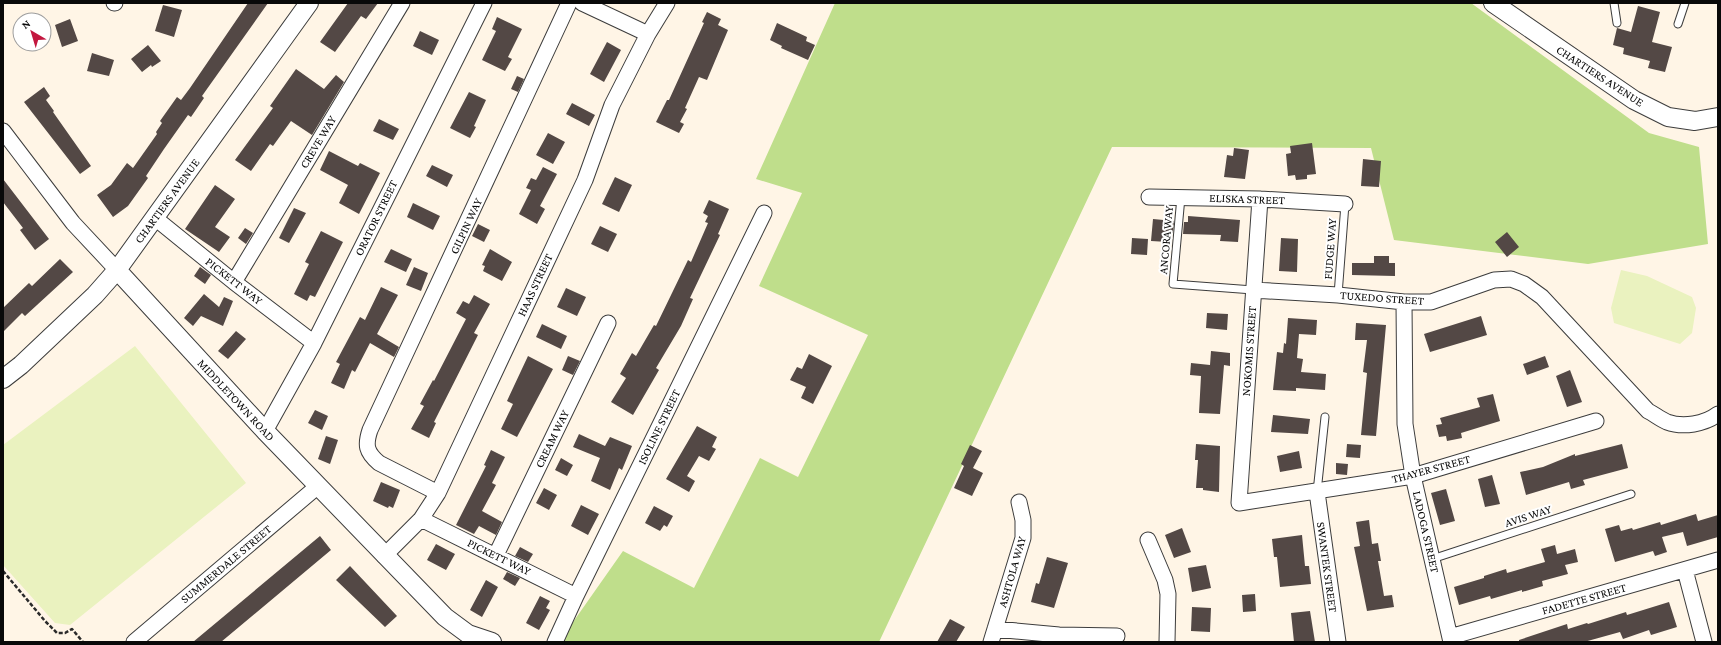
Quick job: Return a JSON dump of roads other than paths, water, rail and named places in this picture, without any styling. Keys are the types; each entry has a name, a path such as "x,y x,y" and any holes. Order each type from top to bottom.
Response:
{"street":[{"name":"CHARTIERS AVENUE","path":"3,380 95,295 117,270 309,3"},
{"name":"CREVE WAY","path":"234,282 402,3"},
{"name":"ORATOR STREET","path":"264,430 314,343 484,3"},
{"name":"GILPIN WAY","path":"438,493 378,463 367,450 366,442 370,430 569,3"},
{"path":"582,3 648,34"},
{"name":"HAAS STREET","path":"384,556 422,520 438,493 585,180 612,105 648,34 667,3"},
{"name":"CHARTIERS AVENUE","path":"1493,3 1634,100 1668,117 1695,120 1717,120"},
{"name":"MIDDLETOWN ROAD","path":"3,131 73,223 264,430 384,556 445,617 468,634 492,642"},
{"name":"ELISKA STREET","path":"1149,197 1260,199 1345,204"},
{"name":"NOKOMIS STREET","path":"1239,503 1260,199"},
{"name":"ISOLINE STREET","path":"555,642 576,596 764,213"},
{"name":"PICKETT WAY","path":"155,218 234,282 314,343"},
{"name":"TUXEDO STREET","path":"1253,290 1338,295 1404,302 1431,302 1494,280 1511,279 1524,284 1542,298 1648,411 1668,422 1692,425 1710,420 1718,414"},
{"name":"LADOGA STREET","path":"1404,302 1405,424 1413,476 1450,640"},
{"name":"CREAM WAY","path":"496,555 608,323"},
{"name":"THAYER STREET","path":"1239,503 1413,476 1596,421"},
{"name":"SUMMERDALE STREET","path":"134,642 318,486"},
{"name":"SWANTEK STREET","path":"1317,492 1338,642"},
{"name":"ASHTOLA WAY","path":"993,636 1023,538 1024,520 1019,502"},
{"name":"PICKETT WAY","path":"422,520 496,555 576,596"},
{"path":"1148,540 1165,580 1168,594 1167,642"},
{"name":"FADETTE STREET","path":"1450,640 1718,560"},
{"path":"1685,570 1704,642"},
{"path":"993,636 1117,636"}],"lane":[{"path":"1614,3 1617,23"},
{"path":"1678,24 1685,3"},
{"name":"ANCORA WAY","path":"1173,284 1181,197"},
{"name":"FUDGE WAY","path":"1338,295 1345,204"},
{"name":"TUXEDO STREET","path":"1173,284 1253,290"},
{"path":"1317,492 1325,417"},
{"name":"AVIS WAY","path":"1432,560 1630,494"}]}
